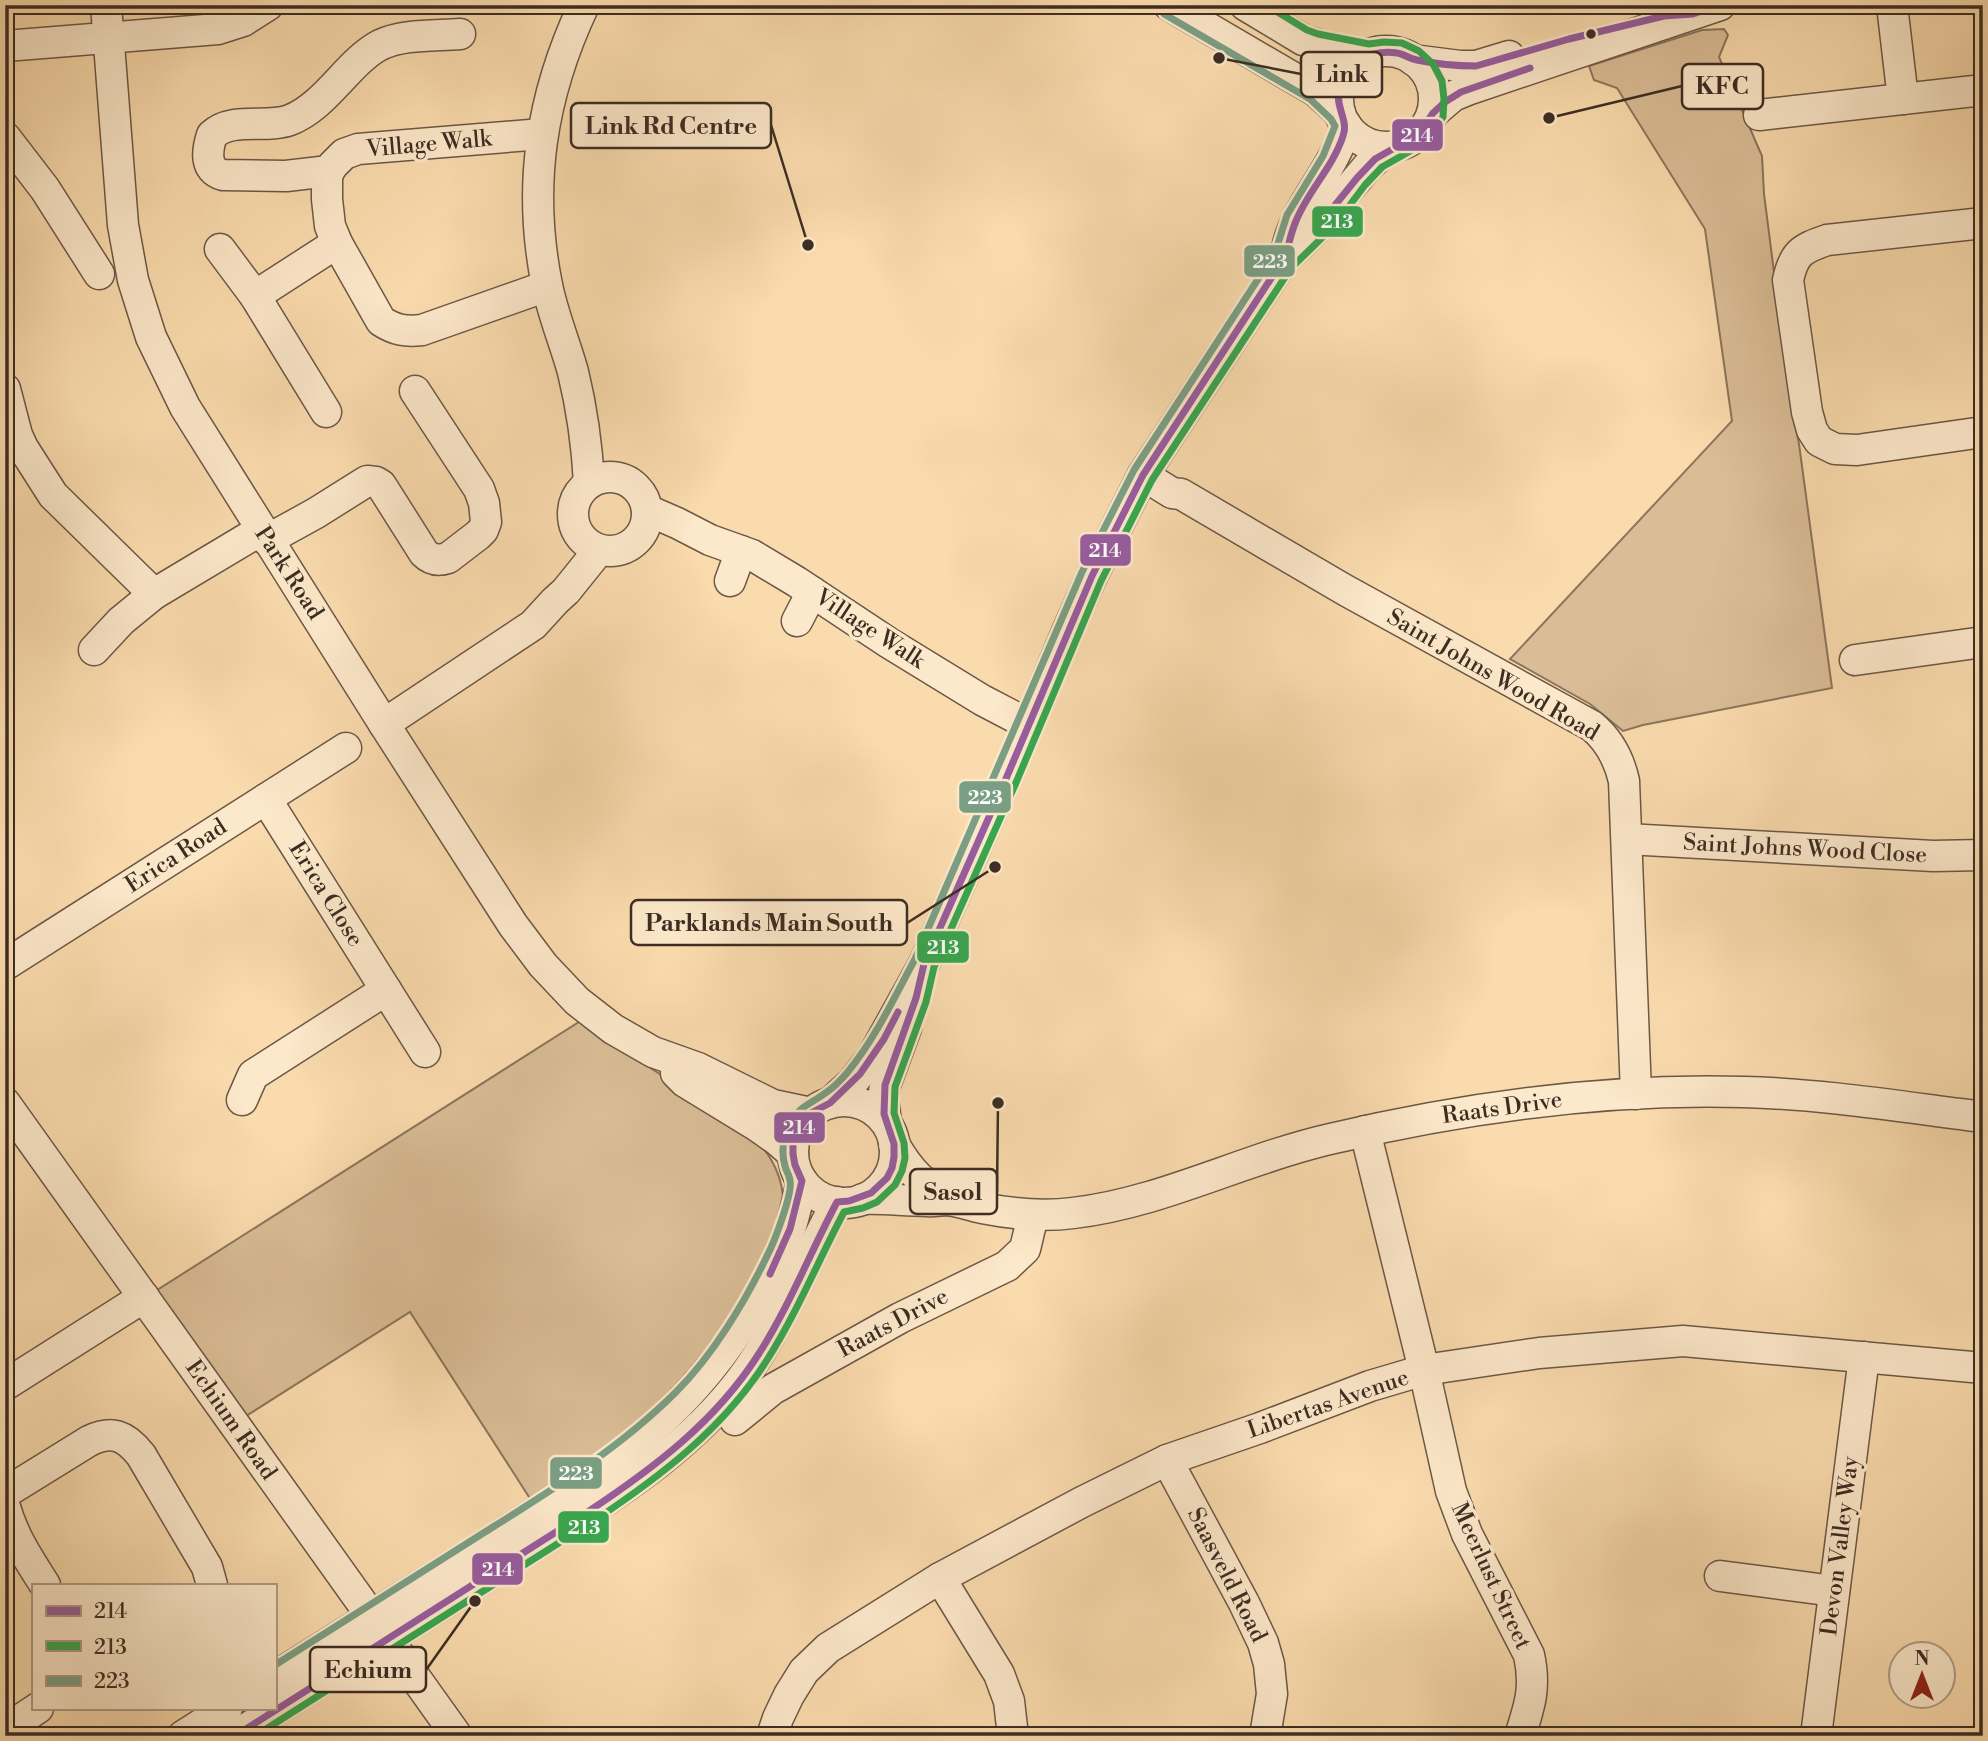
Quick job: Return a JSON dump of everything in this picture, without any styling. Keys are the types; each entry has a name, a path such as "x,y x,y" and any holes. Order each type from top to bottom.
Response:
{"street":[{"name":"Park Road","path":"106,5 122,225 141,308 156,346 184,407 513,925 543,965 586,1008 613,1029 653,1052 698,1068 773,1105 821,1108"},
{"path":"5,46 218,29 243,21 268,5"},
{"path":"584,5 555,78 542,134 537,213 547,286 601,480"},
{"path":"1169,5 1316,91 1356,136 1368,144 1397,146"},
{"path":"1245,5 1303,40 1368,55"},
{"path":"1892,5 1903,99"},
{"path":"1413,60 1476,66 1628,24 1707,9"},
{"path":"276,1705 643,1437 686,1397 723,1351 755,1302 790,1229 798,1168 793,1145 799,1128 853,1082 873,1056 924,964 1092,576 1143,475 1285,257 1326,219 1368,166 1383,153 1419,134 1433,113 1454,96 1707,9"},
{"path":"460,34 397,39 379,46 300,115 277,123 225,127 212,135 208,151 212,169 223,175 286,176 329,171 327,200 330,226 381,321 393,329 408,332 422,330 547,286"},
{"path":"1285,257 1296,220 1344,135 1338,101 1339,90 1349,69 1368,55 1384,51 1400,53 1425,71 1432,84 1433,113"},
{"path":"1759,115 1983,90"},
{"name":"Village Walk","path":"329,171 339,158 358,149 542,134"},
{"path":"10,152 46,189 99,274"},
{"path":"1983,223 1827,240 1799,254 1792,263 1788,280 1807,412 1812,430 1819,441 1835,449 1857,450 1983,432"},
{"path":"255,296 337,243"},
{"path":"220,249 255,296 326,412"},
{"path":"5,389 11,418 20,441 42,480 53,495 154,594"},
{"path":"94,650 129,614 154,594 264,535 316,513 367,481 381,485 425,553 432,559 448,558 478,536 486,522 479,489 415,391"},
{"name":"Saint Johns Wood Road","path":"1143,475 1592,726 1613,749 1622,770 1627,839 1636,1094"},
{"path":"601,480 626,480 636,487 643,498 644,522 633,543 623,549 611,551 590,544 575,529 572,508 575,498 601,480"},
{"name":"Village Walk","path":"644,522 677,523 710,540 741,551 812,592 982,700 1027,724"},
{"path":"384,724 533,625 555,601 590,544"},
{"path":"730,581 741,551"},
{"path":"797,621 812,592"},
{"path":"1854,660 1983,642"},
{"name":"Erica Road","path":"5,965 346,748"},
{"name":"Erica Close","path":"266,799 425,1052"},
{"name":"Saint Johns Wood Close","path":"1627,839 1933,856 1983,855"},
{"path":"798,1168 821,1197 850,1200 877,1190 888,1176 892,1167 890,1133 883,1099 885,1085 916,998 924,964"},
{"path":"242,1100 253,1075 386,990"},
{"name":"Park Road","path":"653,1052 685,1082 777,1140 798,1168"},
{"name":"Raats Drive","path":"850,1200 949,1200 999,1212 1033,1215 1070,1213 1118,1206 1286,1150 1365,1131 1515,1104 1636,1094 1792,1094 1983,1117"},
{"path":"821,1108 852,1102 866,1106 876,1112 890,1133"},
{"name":"Echium Road","path":"5,1103 457,1736"},
{"name":"Meerlust Street","path":"1365,1131 1451,1491 1467,1534 1529,1655 1533,1688 1520,1736"},
{"name":"Raats Drive","path":"890,1133 906,1165 919,1179 949,1200"},
{"path":"276,1677 380,1628 625,1489 659,1462 704,1422 757,1356 850,1200"},
{"name":"Raats Drive","path":"734,1420 773,1388 900,1318 1007,1266 1025,1249 1033,1215"},
{"path":"5,1385 144,1297"},
{"name":"Libertas Avenue","path":"772,1736 789,1695 804,1671 828,1648 940,1578 1167,1460 1370,1386 1424,1370 1539,1353 1683,1341 1983,1368"},
{"name":"Devon Valley Way","path":"1816,1736 1864,1357"},
{"path":"5,1493 89,1441 110,1435 122,1438 131,1443 141,1455 207,1567 212,1584"},
{"name":"Saasveld Road","path":"1167,1460 1263,1643 1269,1664 1272,1694 1265,1736"},
{"path":"5,1507 22,1549 44,1584"},
{"path":"1720,1576 1834,1591"},
{"path":"940,1578 999,1674 1009,1701 1013,1736"},
{"path":"5,1730 35,1710"},
{"path":"183,1736 224,1710"},
{"path":"235,1736 270,1710"}],"shaded area":[{"path":"1724,29 1728,35 1719,57 1762,156 1764,194 1790,397 1799,444 1832,688 1623,731 1590,704 1510,659 1732,421 1705,229 1617,88 1594,80 1589,66 1702,30"},
{"path":"582,1020 599,1035 744,1128 765,1150 779,1176 783,1203 770,1243 723,1329 690,1371 627,1433 531,1500 410,1312 243,1418 154,1292"}],"transit line":[{"name":"213","path":"255,1736 595,1520 690,1449 731,1408 767,1360 798,1305 844,1212 877,1202 895,1185 905,1158 904,1143 894,1113 895,1087 926,1002 934,967 1101,581 1152,480 1291,268 1334,226 1382,167 1426,142 1443,117 1442,81 1433,64 1419,51 1402,43 1369,44 1318,34 1266,5"},
{"name":"214","path":"276,1710 589,1511 682,1442 723,1401 758,1355 790,1299 837,1202 849,1201 871,1193 887,1178 892,1168 894,1144 884,1114 885,1085 916,998 924,964 1092,576 1143,475 1285,257 1301,210 1339,147 1344,130 1338,96 1347,72 1360,60 1387,52 1431,63 1476,66 1569,39 1664,16 1693,14 1719,5"},
{"name":"223","path":"276,1664 535,1500 632,1432 676,1392 703,1362 749,1291 774,1240 789,1196 790,1179 783,1150 792,1119 800,1110 830,1090 847,1073 892,1003 915,959 1082,572 1134,470 1275,253 1287,215 1323,156 1335,126 1310,99 1164,14"},
{"name":"214","path":"1319,225 1375,159 1419,134 1433,113 1445,102 1461,92 1530,68"},
{"name":"214","path":"770,1274 790,1229 802,1181 793,1154 799,1128 811,1113 830,1103 860,1074 884,1039 898,1012"},
{"name":"214","path":"235,1736 276,1710"}],"place":[{"name":"Link","path":"1219,58"},
{"name":"KFC","path":"1549,118"},
{"name":"Link Rd Centre","path":"808,245"},
{"name":"Parklands Main South","path":"995,867"},
{"name":"Sasol","path":"998,1103"},
{"name":"Echium","path":"475,1601"}]}
